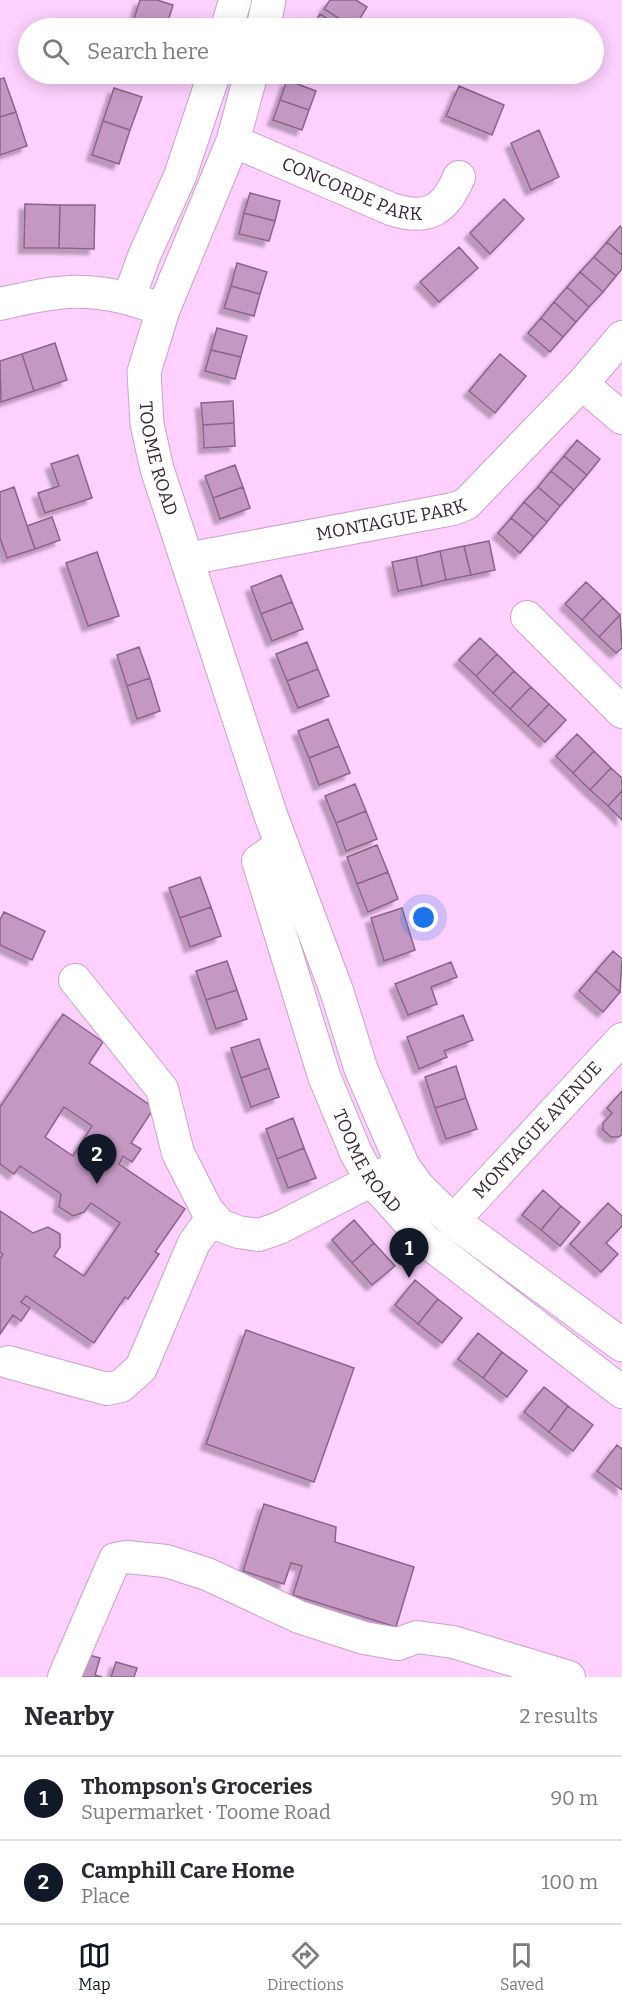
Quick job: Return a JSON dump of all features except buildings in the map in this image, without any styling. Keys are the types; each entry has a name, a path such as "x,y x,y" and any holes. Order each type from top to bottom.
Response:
{"main road":[{"path":"265,18 269,0"},
{"name":"TOOME ROAD","path":"248,84 233,141 163,310 144,372 147,424 157,469 282,844 336,992 361,1069 403,1166 418,1187 453,1221 622,1345"}],"street":[{"path":"230,18 235,0"},
{"path":"129,298 144,256 180,176 211,84"},
{"name":"CONCORDE PARK","path":"233,141 391,209 408,214 435,210 451,196 459,177"},
{"path":"0,304 69,291 91,290 129,298 163,310"},
{"name":"MONTAGUE PARK","path":"187,560 453,509 466,504 582,384 622,337"},
{"path":"582,384 622,418"},
{"path":"527,617 622,712"},
{"name":"TOOME ROAD","path":"282,844 258,861 324,1076 356,1154 371,1180 426,1241 622,1392"},
{"path":"75,980 162,1089 178,1153 213,1217 220,1225 238,1232 259,1235 279,1228 403,1166"},
{"name":"MONTAGUE AVENUE","path":"453,1221 622,1039"},
{"path":"8,1362 106,1389 121,1386 131,1379 147,1356 194,1243 213,1217"},
{"path":"64,1677 115,1559 127,1557 166,1561 207,1574 299,1617 364,1638 398,1644 417,1637 453,1642 569,1677"}],"place":[{"name":"Camphill Care Home","path":"97,1184"},
{"name":"Thompson's Groceries","path":"409,1278"}]}
